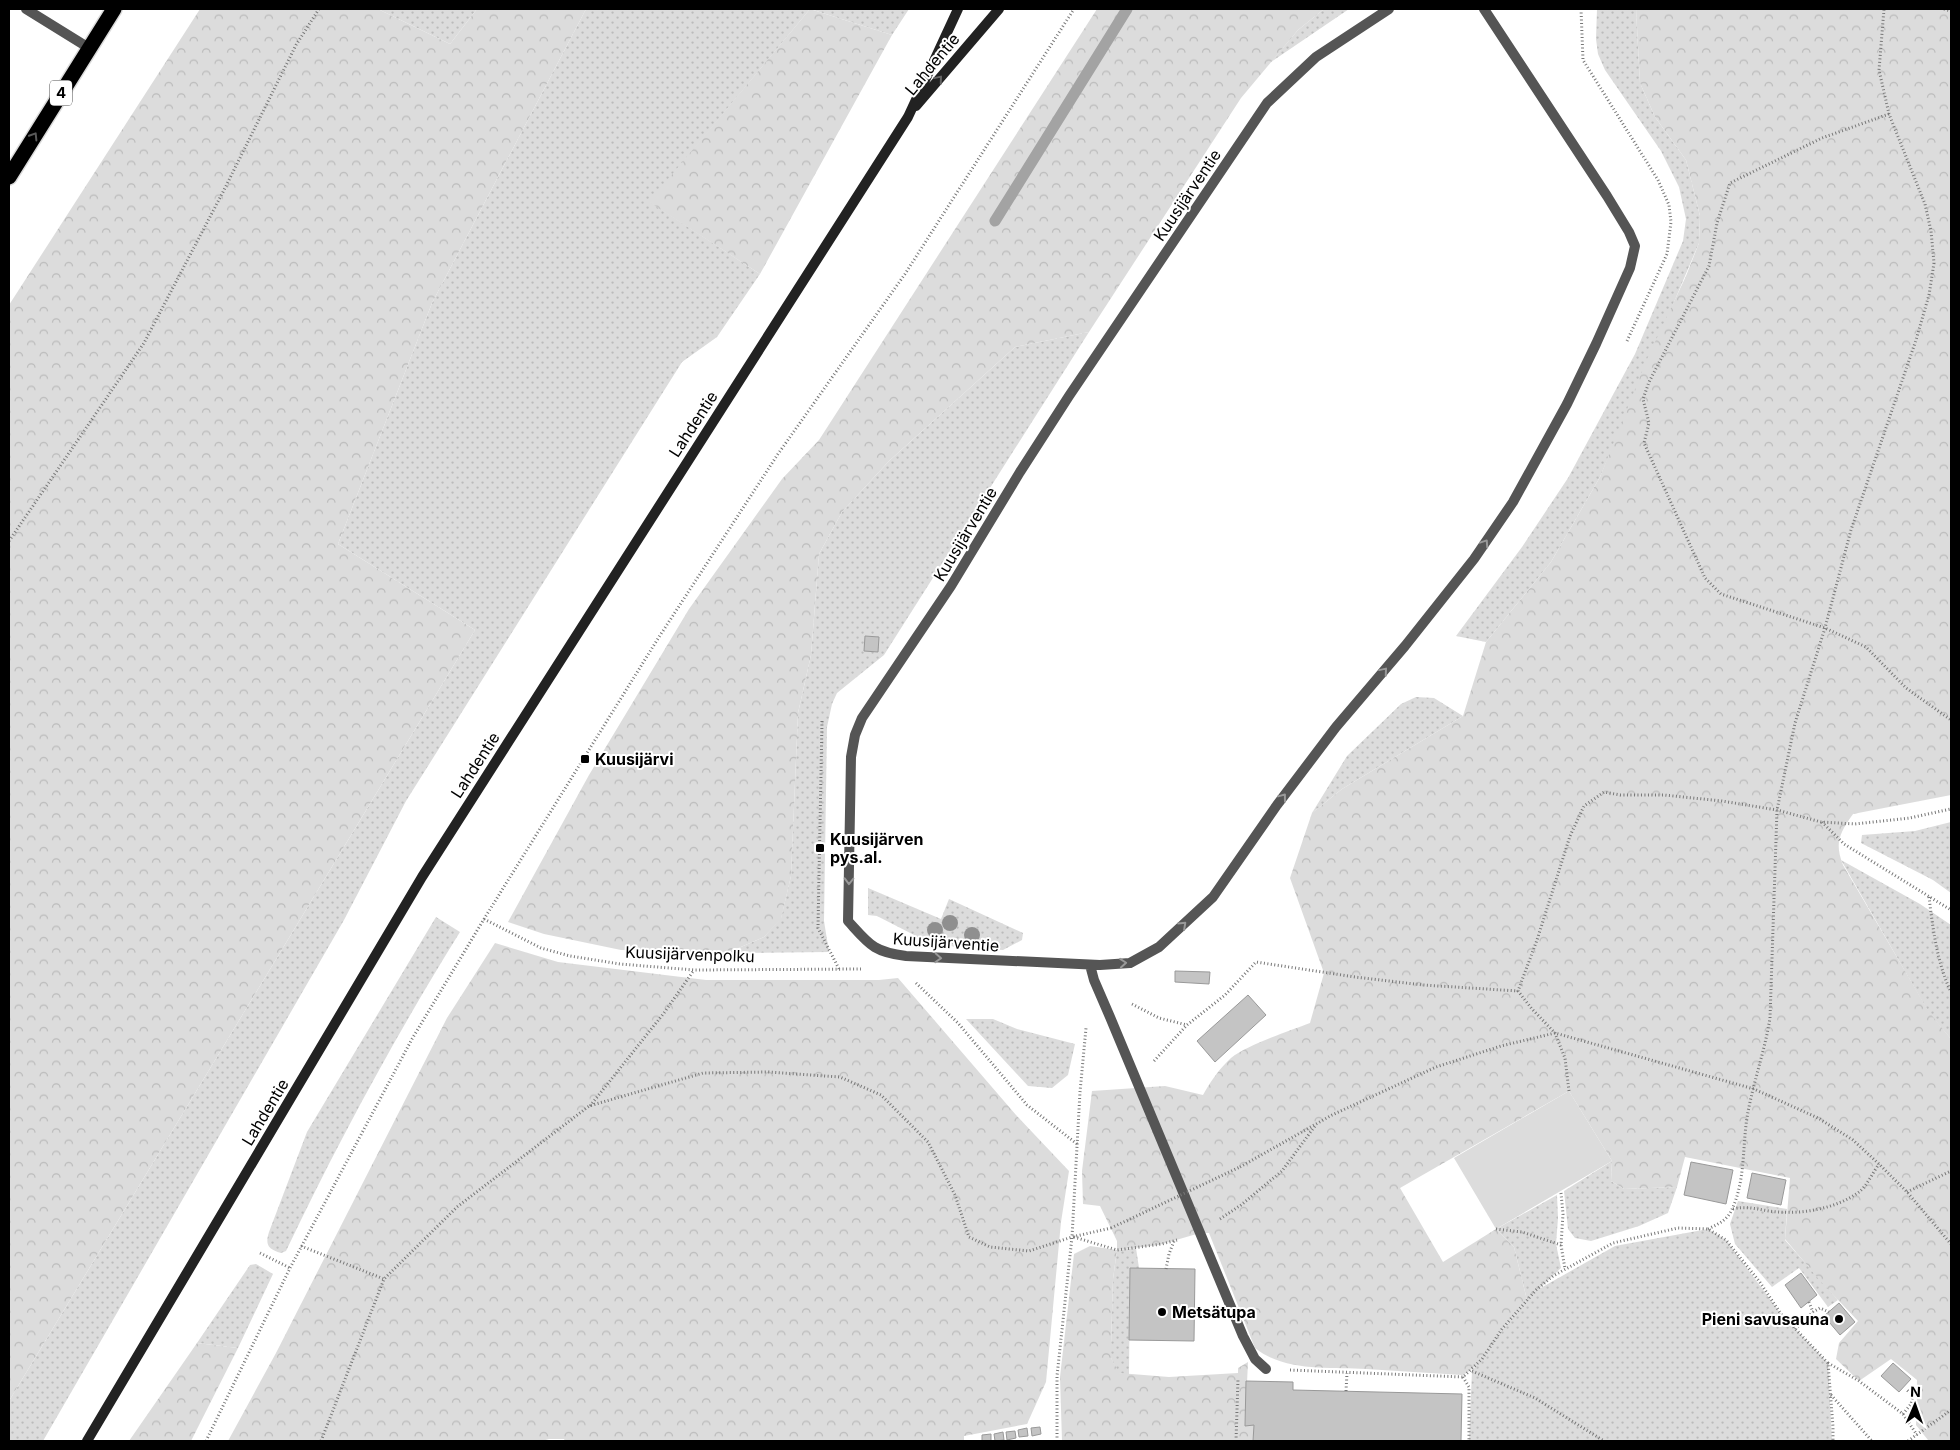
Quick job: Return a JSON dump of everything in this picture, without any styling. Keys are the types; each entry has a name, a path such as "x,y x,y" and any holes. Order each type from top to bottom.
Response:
{"highway":[{"name":"4","path":"9,177 114,9"}],"main road":[{"name":"Lahdentie","path":"908,117 958,9"},
{"name":"Lahdentie","path":"87,1441 422,876 908,117 999,9"}],"lane":[{"path":"26,9 89,48"},
{"name":"Kuusijärventie","path":"1389,9 1316,57 1267,104 1135,297 1020,472 951,586 862,718 855,735 851,757 848,921 872,947 890,954 906,956 1095,965 1130,963 1146,956 1159,947 1213,897 1277,805 1336,727 1405,646 1474,559 1513,502 1567,404 1630,268 1635,246 1629,232 1484,9"},
{"path":"1095,965 1094,980 1243,1336 1255,1359 1266,1369"}],"path":[{"path":"9,541 144,343 223,192 296,45 320,9"},
{"path":"206,1441 290,1268 412,1038 484,919 681,604 778,454 905,274 1074,9"},
{"path":"1581,9 1582,60 1658,180 1669,205 1671,222 1667,254"},
{"path":"1316,1372 1463,1378 1482,1359 1502,1329 1536,1290 1552,1276 1613,1243 1678,1228 1708,1229 1726,1220 1732,1209 1742,1166 1747,1119 1770,1018 1776,810 1795,723 1851,530 1924,313 1934,263 1931,231 1925,204 1888,114 1879,70 1884,9"},
{"path":"1944,9 1951,11"},
{"path":"1888,114 1822,138 1730,183 1717,223 1709,266 1649,382 1644,399 1648,423 1644,443 1705,578 1721,594 1824,628 1866,647 1906,688 1951,720"},
{"path":"822,721 818,928 840,970"},
{"path":"1518,991 1537,940 1570,836 1584,806 1604,792 1620,795 1664,794 1722,801 1776,810 1821,822 1855,824 1910,818 1951,809"},
{"path":"1821,822 1844,844 1951,910"},
{"path":"1929,896 1933,931 1945,980 1951,992"},
{"name":"Kuusijärvenpolku","path":"484,919 541,948 570,956 620,964 694,970 869,969"},
{"path":"1135,1078 1161,1055 1187,1025 1224,996 1256,962 1355,978 1423,986 1518,991 1555,1033 1565,1058 1569,1091"},
{"path":"321,1441 384,1279 457,1207 589,1106 664,1013 694,970"},
{"path":"911,978 958,1023 1027,1105 1077,1144"},
{"path":"1094,980 1124,1000 1159,1018 1187,1025"},
{"path":"1057,1441 1057,1376 1072,1236 1086,1027"},
{"path":"589,1106 703,1072 769,1072 840,1077 882,1095 928,1142 955,1195 969,1237 990,1247 1029,1251 1072,1236 1111,1228 1240,1166 1316,1123 1436,1067 1501,1046 1555,1033 1754,1089 1818,1118 1853,1140 1879,1164 1907,1192 1951,1244"},
{"path":"1072,1236 1117,1250 1175,1241 1200,1233 1241,1205 1282,1171 1316,1123"},
{"path":"1732,1209 1743,1206 1787,1212 1804,1211 1833,1205 1860,1191 1879,1164"},
{"path":"1907,1192 1951,1171"},
{"path":"1561,1193 1563,1214 1561,1246 1566,1269"},
{"path":"1496,1229 1522,1232 1561,1246"},
{"path":"1708,1229 1726,1240 1759,1281 1781,1314 1828,1363 1859,1381 1903,1414 1917,1435"},
{"path":"1166,1269 1168,1254 1175,1241"},
{"path":"302,1246 384,1279"},
{"path":"260,1253 290,1268"},
{"path":"1809,1302 1812,1312"},
{"path":"1795,1329 1812,1312 1820,1308 1829,1312"},
{"path":"1236,1441 1238,1373 1248,1362 1255,1359"},
{"path":"1828,1363 1833,1441"},
{"path":"1472,1371 1535,1398 1604,1441"},
{"path":"1346,1391 1347,1373"},
{"path":"1463,1378 1469,1387 1469,1441"},
{"path":"1903,1414 1911,1404 1912,1396 1906,1389"},
{"path":"1830,1395 1872,1441"},
{"path":"1908,1441 1951,1410"}],"green space":[{"path":"200,9 378,9 450,44 477,9 586,9 432,303 338,544 475,630 9,1401 9,305"},
{"path":"378,9 477,9 450,44"},
{"path":"586,9 810,9 650,202 760,274 717,337 682,362 406,801 344,920 43,1441 9,1441 9,1401 475,630 338,544 432,303"},
{"path":"810,9 909,9 892,35"},
{"path":"810,9 892,35 760,274 649,202"},
{"path":"1097,9 1324,9 1298,30 1241,98 1089,332 1015,347 889,461 842,512 819,554 811,655 798,713 791,876 781,919 764,937 727,953 621,950 544,934 508,922 589,775 689,609 782,479 819,440"},
{"path":"1324,9 1349,9 1271,62 1298,30"},
{"path":"1597,9 1636,9 1640,83 1655,117 1686,160 1700,216 1699,243 1600,477 1551,562 1486,642 1456,636 1522,547 1568,478 1635,354 1683,241 1686,219 1679,187 1661,151 1605,70 1598,54 1596,39"},
{"path":"1636,9 1951,9 1951,795 1853,814 1842,832 1839,850 1843,865 1929,1012 1951,1039 1951,1441 1928,1440 1916,1425 1917,1380 1891,1359 1859,1381 1836,1359 1839,1343 1858,1321 1822,1283 1785,1239 1790,1178 1685,1157 1677,1187 1624,1189 1611,1181 1612,1161 1569,1091 1400,1188 1443,1262 1496,1229 1514,1247 1527,1300 1479,1362 1469,1372 1462,1375 1308,1367 1280,1361 1267,1356 1255,1348 1209,1233 1200,1233 1159,1245 1117,1250 1117,1241 1100,1206 1083,1204 1082,1171 1092,1091 1165,1086 1203,1095 1219,1071 1238,1053 1310,1023 1324,973 1290,878 1312,813 1342,789 1463,716 1486,642 1551,562 1600,477 1647,359 1686,276 1699,243 1700,216 1686,160 1655,117 1640,83"},
{"path":"1089,332 884,655 837,693 832,704 827,727 824,921 829,952 727,953 764,937 781,918 791,876 798,713 811,655 819,554 842,512 889,461 1015,347"},
{"path":"1416,697 1434,698 1463,716 1342,789 1312,813 1347,756 1401,704"},
{"path":"1951,822 1951,893 1933,880 1861,843 1862,835 1915,831"},
{"path":"1841,860 1920,904 1951,925 1951,1039 1929,1013"},
{"path":"868,888 941,919 949,899 1023,933 1022,940 1003,950 955,947 920,938 877,916 868,915"},
{"path":"436,917 460,932 368,1089 286,1251 281,1253 273,1250 270,1248 267,1240 269,1232 307,1132"},
{"path":"495,943 558,962 706,980 879,980 898,978 1016,1115 1069,1171 1061,1222 1046,1382 1027,1424 964,1436 964,1441 565,1441 564,1439 549,1439 542,1441 228,1441 276,1353 447,1018"},
{"path":"966,1019 993,1019 1017,1029 1075,1044 1068,1075 1052,1088 1028,1086"},
{"path":"1569,1091 1612,1161 1496,1229 1454,1158"},
{"path":"1612,1161 1611,1181 1624,1189 1677,1187 1668,1213 1639,1226 1591,1241 1575,1238 1568,1229 1564,1191"},
{"path":"1557,1195 1556,1244 1561,1268 1539,1289 1615,1246 1708,1229 1726,1240 1781,1314 1828,1363 1832,1441 1469,1441 1472,1371 1527,1300 1514,1247 1496,1229"},
{"path":"1738,1201 1787,1209 1785,1240 1838,1300 1828,1307 1799,1268 1772,1287 1735,1244 1730,1224"},
{"path":"1090,1246 1117,1250 1113,1279 1111,1358 1119,1373 1169,1377 1238,1373 1238,1368 1248,1362 1245,1425 1254,1425 1253,1441 1062,1441 1060,1377 1074,1254"},
{"path":"1136,1248 1139,1268 1130,1268 1129,1375 1118,1373 1111,1358 1113,1279 1117,1250"},
{"path":"256,1264 273,1274 238,1348 197,1343 250,1265"},
{"path":"197,1343 238,1348 191,1441 129,1441"}],"building":[{"path":"865,636 879,637 878,652 864,651"},
{"path":"1175,971 1210,972 1209,984 1175,982"},
{"path":"1248,995 1266,1015 1215,1062 1197,1041"},
{"path":"1691,1162 1733,1170 1726,1204 1684,1195"},
{"path":"1752,1173 1786,1180 1781,1205 1747,1198"},
{"name":"Metsätupa","path":"1130,1268 1195,1269 1194,1341 1129,1340"},
{"path":"1801,1273 1817,1295 1801,1308 1785,1285"},
{"name":"Pieni savusauna","path":"1839,1303 1855,1322 1840,1335 1824,1316"},
{"path":"1893,1363 1911,1379 1899,1392 1881,1376"},
{"path":"1246,1381 1293,1382 1293,1390 1462,1394 1461,1441 1253,1441 1254,1425 1245,1426"},
{"path":"1040,1427 1041,1434 1032,1436 1031,1428"},
{"path":"1027,1428 1028,1436 1019,1437 1018,1430"},
{"path":"1015,1431 1016,1438 1007,1440 1006,1432"},
{"path":"1003,1432 1004,1440 995,1441 994,1434"},
{"path":"991,1434 991,1441 982,1441 982,1435"}],"waterway":[{"path":"995,221 1127,9"}],"place":[{"name":"Kuusijärvi","path":"585,759"},
{"name":"Kuusijärven pys.al.","path":"820,848"},
{"name":"Metsätupa","path":"1162,1312"},
{"name":"Pieni savusauna","path":"1839,1319"}]}
